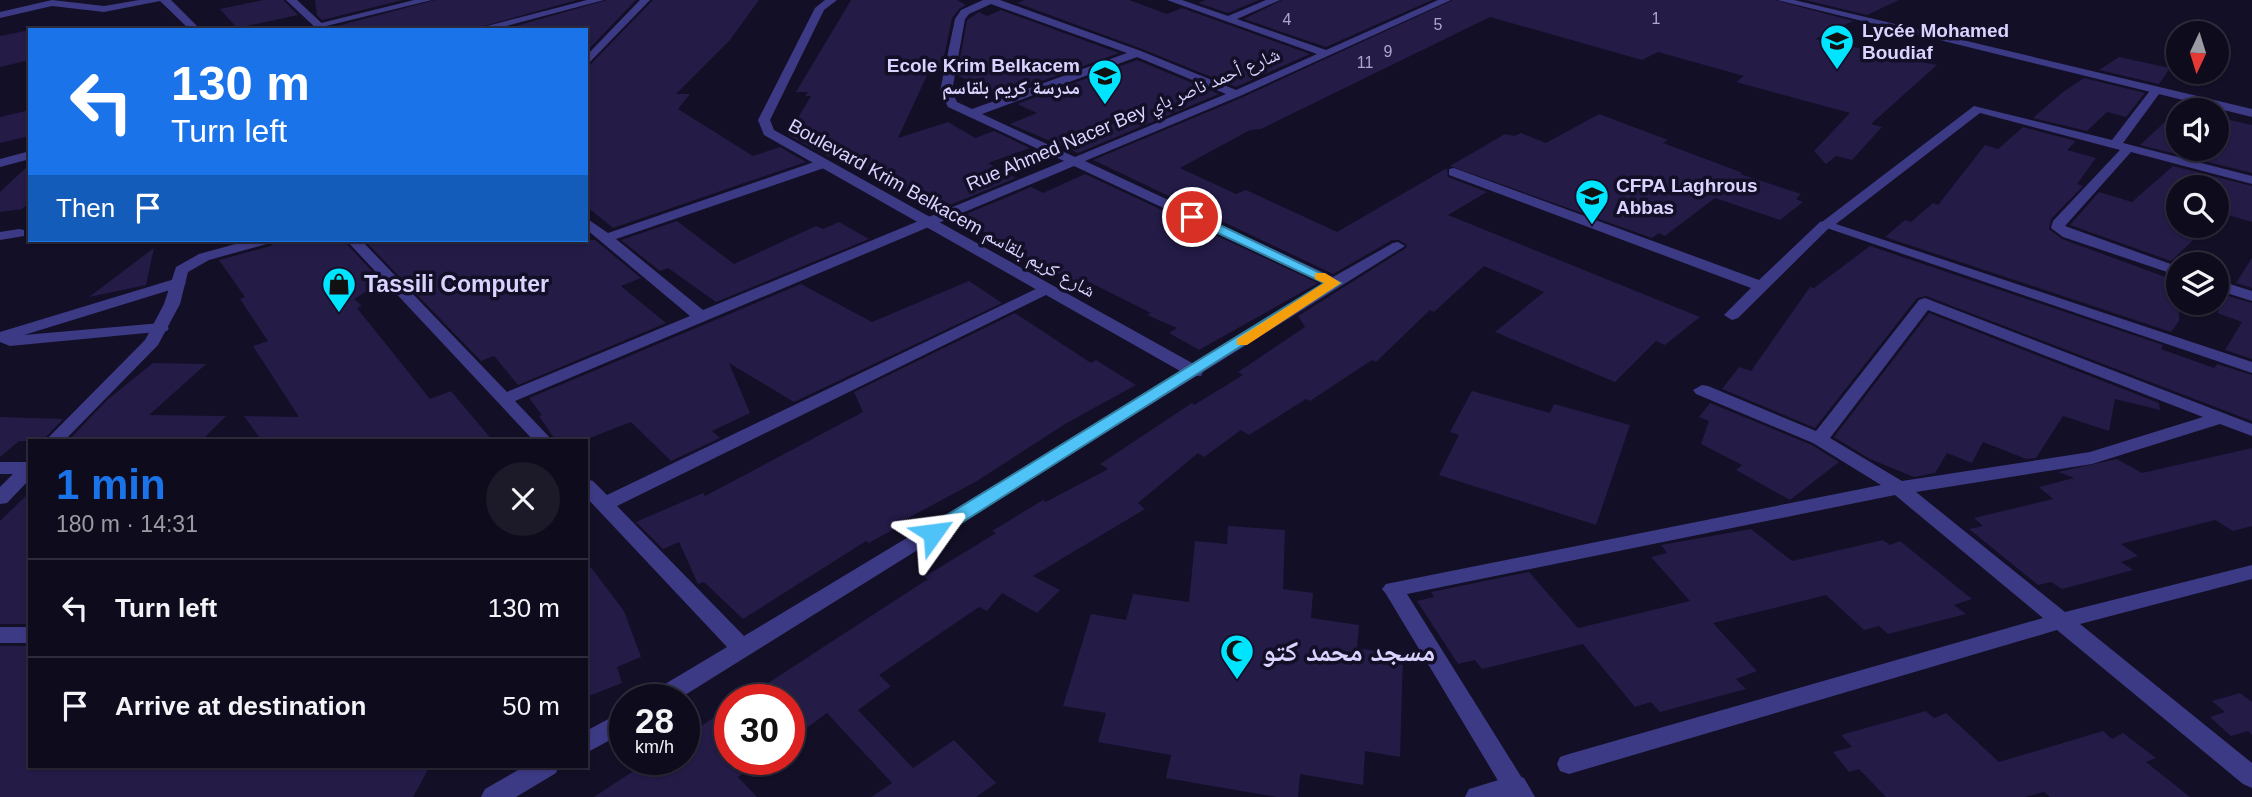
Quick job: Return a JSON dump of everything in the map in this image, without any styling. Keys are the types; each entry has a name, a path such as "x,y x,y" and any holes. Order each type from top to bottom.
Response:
{"street":[{"path":"0,15 52,3 104,9 156,0"},
{"path":"166,0 194,28"},
{"path":"291,0 321,27 427,0"},
{"path":"485,28 598,0"},
{"path":"588,61 645,0"},
{"name":"Boulevard Krim Belkacem شارع كريم بلقاسم","path":"832,0 820,8 763,124 768,132 1195,372"},
{"path":"1236,94 1137,53 991,0 961,16 946,91 952,104 970,114 1334,283"},
{"path":"1172,0 1325,53"},
{"path":"1229,19 1273,0"},
{"name":"Rue Ahmed Nacer Bey شارع أحمد ناصر باي","path":"504,399 1236,94 1446,0"},
{"path":"1782,0 2252,113"},
{"path":"970,114 1137,53"},
{"path":"2156,90 2122,146 2058,224 2058,228 2068,234 2166,268"},
{"path":"1732,315 1763,288 1825,225 1978,109 2252,180"},
{"path":"1,163 28,156"},
{"path":"606,238 822,164"},
{"path":"1454,172 1763,288"},
{"path":"588,224 703,318"},
{"path":"1825,225 2252,368"},
{"path":"0,236 19,233"},
{"path":"56,439 152,342 161,328 181,270 188,265 259,242"},
{"path":"355,242 542,439"},
{"path":"685,684 1398,246"},
{"path":"0,340 178,283"},
{"path":"604,504 1047,289"},
{"path":"2229,289 2252,296"},
{"path":"1819,439 1925,303 2252,429"},
{"path":"0,340 161,328"},
{"path":"1702,390 1819,439 1899,488 2252,777"},
{"path":"1478,797 1518,792 1393,589 1899,488 2092,458 2220,418"},
{"path":"0,468 28,468"},
{"path":"0,498 28,470"},
{"path":"588,487 743,649"},
{"path":"1569,764 2060,621 2252,572"},
{"path":"0,635 28,635"},
{"path":"588,742 609,729"},
{"path":"494,797 544,768"}],"building":[{"path":"263,0 283,0 298,15 237,28 220,9"},
{"path":"315,0 403,0 322,20 317,15"},
{"path":"435,0 577,0 477,28 330,28"},
{"path":"607,0 636,0 588,50 588,28 509,28"},
{"path":"653,0 759,0 730,40 676,94 690,94 678,109 753,156 780,147 806,162 613,228 588,208 588,67"},
{"path":"851,0 957,0 966,5 952,18 941,71 929,71 898,138 948,122 975,138 994,131 1030,148 988,163 1016,178 940,209 874,171 827,156 788,135 811,96 805,96 808,92 796,92"},
{"path":"1024,0 1129,0 1167,14 1182,8 1310,54 1236,87 1017,3"},
{"path":"1206,0 1259,0 1228,13 1198,3"},
{"path":"1282,0 1432,0 1326,47 1244,19"},
{"path":"1453,0 1774,0 1853,21 1815,39 1937,65 1871,124 1882,127 1852,160 1836,156 1826,164 1814,151 1850,113 1736,82 1744,76 1658,52 1642,60 1490,17 1261,129 1250,130 1180,168 1236,194 1246,190 1337,232 1447,168 1448,177 1487,192 1448,215 1700,317 1665,345 1656,341 1615,382 1495,332 1544,292 1484,266 1434,312 1430,310 1376,362 1372,360 1310,401 1306,399 1249,435 1241,430 1204,457 1198,453 1138,503 1145,509 1033,576 1060,590 1037,613 1002,593 987,611 979,607 879,675 891,686 858,710 913,768 954,740 996,783 976,797 871,797 892,783 827,713 805,729 805,684 767,684 928,579 924,577 996,533 992,531 1043,500 1046,502 1108,469 1100,464 1192,403 1194,405 1243,375 1238,372 1305,327 1298,316 1406,248 1407,245 1399,240 1392,240 1333,274 1093,160 1241,98"},
{"path":"1805,0 1899,0 1867,15"},
{"path":"1001,10 1119,53 1000,96 957,75 967,20 979,12 987,16"},
{"path":"28,30 28,60 0,67 0,36"},
{"path":"2119,57 2166,67 2166,74 2159,84 2099,70"},
{"name":"Ecole Krim Belkacem مدرسة كريم بلقاسم","path":"1137,60 1219,94 1078,153 1010,124 1037,113 1017,104"},
{"path":"2084,78 2145,93 2126,117 2107,112 2087,131 2033,118 2063,92"},
{"path":"28,110 28,136 0,143 0,117"},
{"path":"1599,114 1668,140 1663,143 1743,173 1740,174 1801,194 1796,199 1803,202 1780,220 1715,198 1665,236 1659,233 1652,238 1450,166 1505,134 1514,136 1521,133 1546,143"},
{"path":"2229,120 2252,125 2252,173 2204,161 2229,161"},
{"path":"2166,121 2166,152 2140,145"},
{"path":"2023,127 2076,141 2067,150 2096,158 2077,184 2083,186 2051,219 2049,229 2062,239 2166,277 2166,315 2179,315 2179,321 2171,332 1885,237 1905,220 1911,222 1933,203 1938,205 1985,145 1998,149"},
{"path":"28,166 28,204 22,209 0,212 0,192"},
{"path":"2173,166 2209,175 2166,175 2166,238 2195,238 2181,252 2166,252 2166,259 2070,225 2099,192 2132,202"},
{"path":"1085,174 1318,283 1199,350 1169,333 1177,328 1147,315 1151,313 1083,279 1077,283 1035,262 959,217 1031,187 1043,193"},
{"path":"2229,180 2252,186 2252,222 2229,215"},
{"path":"677,221 734,264 816,226 823,229 839,222 869,239 716,302 668,268 660,271 621,240"},
{"path":"595,240 641,278 621,286 666,323 518,385 494,356 481,361 366,242"},
{"path":"274,242 345,242 382,282 354,299 362,306 357,308 430,399 451,391 491,439 261,439 244,416 299,417 253,346 268,341 240,299 245,297 219,260 271,246"},
{"path":"1870,246 2163,345 2161,349 2214,368 2217,364 2252,375 2252,421 1926,296 1917,298 1815,428 1722,389 1739,367 1751,371 1810,287 1814,288"},
{"path":"154,248 146,285 89,297"},
{"path":"2252,258 2252,288 2236,283"},
{"path":"969,281 1002,303 794,402 729,363 750,413 712,431 720,438 671,461 631,422 587,439 555,439 529,398 801,284 872,322"},
{"path":"2229,296 2252,303 2252,359 2225,350 2242,322 2223,315 2229,315"},
{"path":"1015,313 1091,363 1096,360 1136,385 1065,424 977,481 901,522 903,524 869,543 866,541 743,619 704,582 698,584 679,542 663,549 636,522 703,493 705,496 863,412 854,392"},
{"path":"1929,313 2159,403 2160,410 2115,399 2109,431 2063,416 2036,458 2026,459 1983,442 1972,463 1947,453 1935,473 1914,477 1870,459 1834,437"},
{"path":"153,363 206,364 149,415 226,416 203,439 70,439 107,400"},
{"path":"1472,391 1550,413 1554,404 1630,425 1596,525 1439,475 1459,435 1450,432"},
{"path":"1710,403 1812,445 1839,462 1790,500 1736,470 1742,465 1701,444 1709,421 1699,417"},
{"path":"0,417 63,419 44,439 19,441 0,457"},
{"path":"2252,448 2252,526 2233,531 2215,520 2121,544 2138,556 2121,562 2133,570 2062,589 2051,582 2038,585 1969,529 1983,526 1974,518 2053,499 2039,487 2074,478 2058,472 2117,459 2142,473"},
{"path":"28,494 28,624 0,624 0,521"},
{"name":"مسجد محمد كتو","path":"1228,526 1285,530 1283,589 1313,593 1311,618 1359,625 1357,648 1403,655 1400,757 1365,751 1363,785 1300,774 1298,797 1277,797 1166,778 1171,755 1098,742 1106,713 1063,706 1091,614 1126,620 1133,594 1189,602 1195,541 1227,544"},
{"path":"1751,529 1792,561 1883,540 1890,545 1900,541 1972,599 1954,605 1966,614 1888,634 1879,626 1864,630 1826,595 1713,623 1757,671 1736,679 1746,689 1660,712 1651,702 1635,707 1583,644 1482,669 1475,660 1458,664 1417,601 1434,597 1431,592 1529,572 1578,628 1690,601 1651,557 1667,553 1661,545"},
{"path":"588,564 624,611 641,657 617,667 622,683 609,684 609,688 588,696"},
{"path":"0,646 28,646 28,768 429,768 413,797 0,797"},
{"path":"2240,693 2252,702 2252,735 2248,731 2231,736 2210,717 2225,712 2212,701"},
{"path":"1926,711 1934,718 1946,713 1999,762 2103,731 2112,739 2123,733 2156,758 2146,762 2190,797 2050,797 2044,792 2025,797 1886,797 1859,769 1849,772 1833,752 1852,747 1841,735"},
{"path":"714,717 714,775 741,775 738,777 757,797 594,797 627,775 700,775 700,727"}],"slow traffic":[{"path":"1242,342 1334,283 1320,276"}],"place":[{"name":"Lycée Mohamed Boudiaf","path":"1837,71"},
{"name":"Ecole Krim Belkacem مدرسة كريم بلقاسم","path":"1105,106"},
{"name":"CFPA Laghrous Abbas","path":"1592,226"},
{"name":"Tassili Computer","path":"339,314"},
{"name":"مسجد محمد كتو","path":"1237,681"}],"route":[{"path":"933,533 1334,283 1192,217"}]}
